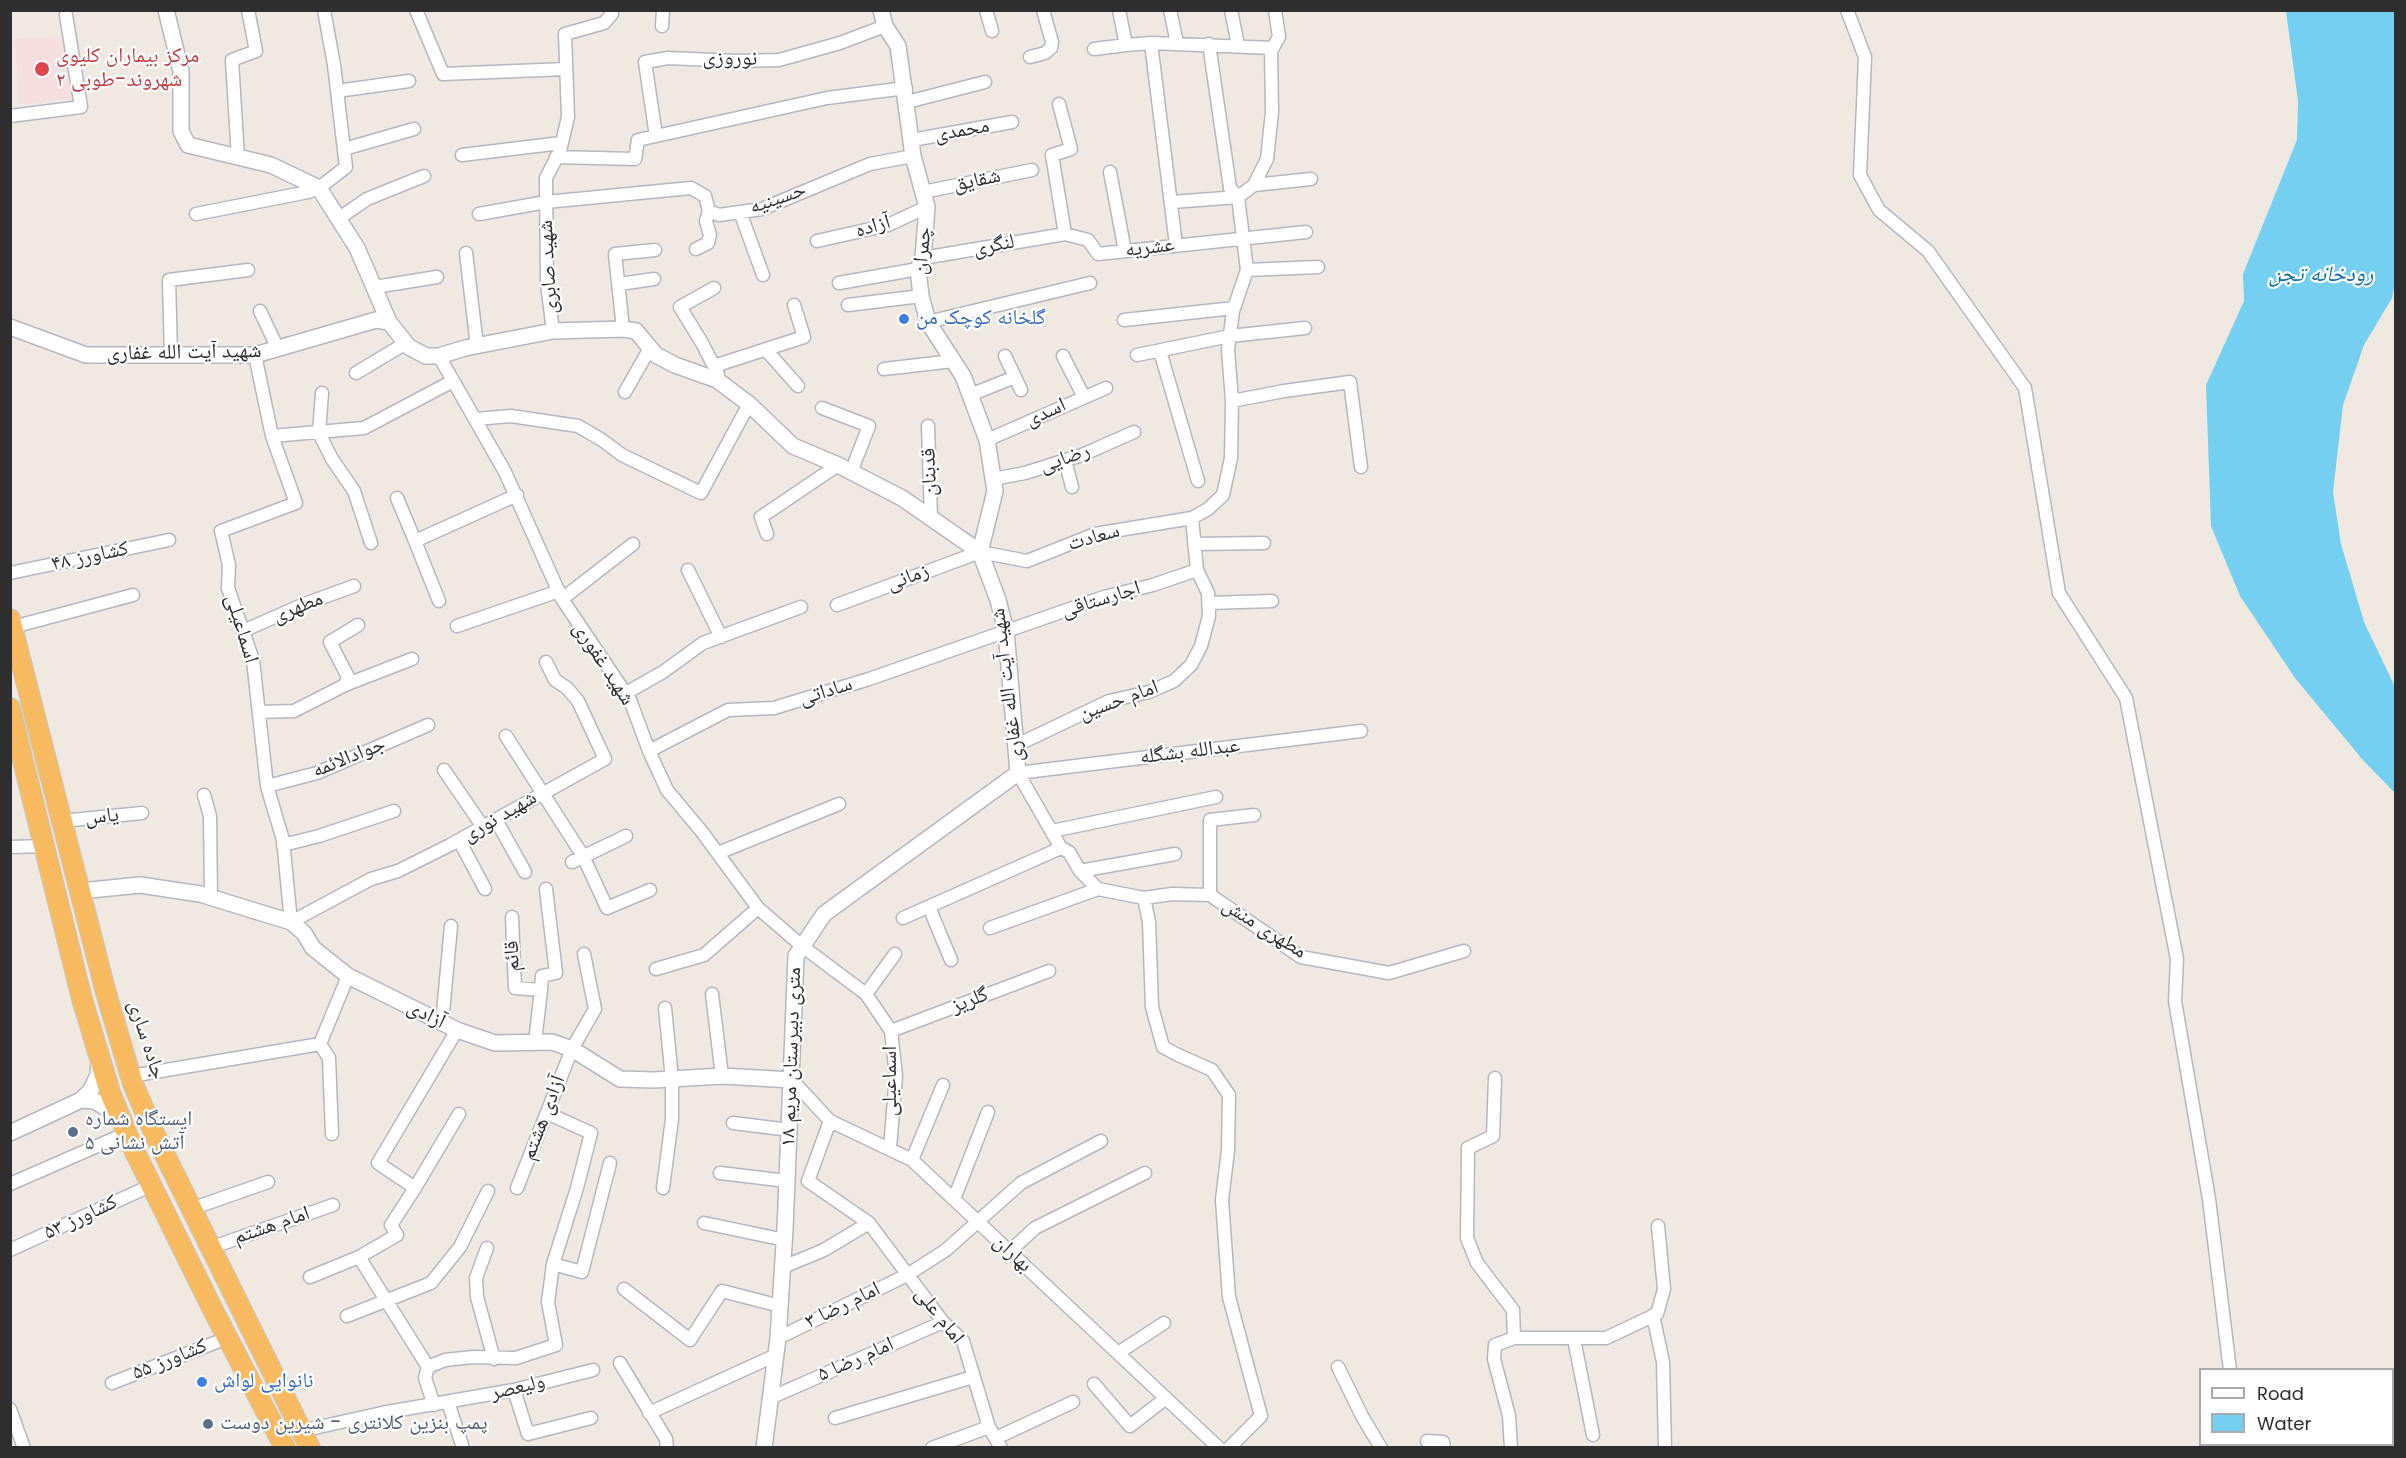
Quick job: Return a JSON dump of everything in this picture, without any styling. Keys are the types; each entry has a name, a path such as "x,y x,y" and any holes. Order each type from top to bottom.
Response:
{"highway":[{"name":"جاده ساری","path":"12,623 114,1021 131,1076 155,1136 306,1439"},
{"path":"10,708 82,999 100,1060 124,1125 227,1338 285,1448"}],"street":[{"path":"166,10 181,71 181,130 188,145 271,165 319,188 357,248 389,322 409,347 426,356 439,357 477,345 553,331 623,329 636,331 656,355 722,383 749,404 793,446 902,498 980,552"},
{"path":"238,158 232,60 256,51 248,10"},
{"path":"196,214 265,202 319,188 346,167 324,10"},
{"path":"416,10 443,74 566,69"},
{"name":"شهید صابری","path":"553,331 546,284 546,178 556,158 568,117 565,34 604,23 612,14 611,10"},
{"path":"662,26 663,10"},
{"name":"چمران","path":"881,10 885,26 898,46 913,148 925,200 921,296 928,322 963,376 987,440 995,491 980,552"},
{"path":"986,10 992,31"},
{"path":"1030,57 1045,53 1051,48 1052,42 1043,10"},
{"path":"1119,10 1125,45"},
{"path":"1170,10 1177,43"},
{"path":"1231,10 1238,45"},
{"path":"1172,202 1238,197 1254,185 1267,159 1272,112 1271,51 1279,37 1275,10"},
{"path":"1847,10 1865,57 1860,175 1879,210 1928,251 2025,388 2059,593 2126,698 2177,960 2175,1000 2209,1199 2230,1368"},
{"path":"10,116 81,106 66,15"},
{"name":"نوروزی","path":"656,136 645,62 668,58 779,60 840,43 885,26"},
{"path":"1151,42 1176,245"},
{"path":"1094,49 1151,42 1273,48"},
{"path":"1209,44 1230,188 1238,197 1247,270 1234,308 1228,350 1232,401 1350,382 1361,467"},
{"path":"337,91 409,81"},
{"path":"556,158 635,159 638,140 827,98 906,95 985,82"},
{"path":"1059,104 1071,149 1052,155 1065,234"},
{"name":"محمدی","path":"913,148 1012,122"},
{"path":"344,148 414,129"},
{"path":"462,155 561,143"},
{"name":"حسینیه","path":"709,211 719,215 762,208 913,148"},
{"name":"شقایق","path":"925,200 1032,170"},
{"path":"1110,172 1125,251"},
{"path":"338,219 367,199 424,176"},
{"path":"1254,185 1311,179"},
{"path":"479,214 546,202 691,188 705,196 709,211 706,221 710,236 708,243 696,249"},
{"name":"آزاده","path":"817,242 888,225 925,200"},
{"path":"740,212 763,275"},
{"name":"عشریه","path":"1065,234 1088,240 1098,254 1306,232"},
{"name":"لنگری","path":"839,283 921,263 1065,234"},
{"path":"623,329 615,254 655,250"},
{"path":"466,253 477,345"},
{"path":"1247,270 1318,267"},
{"path":"171,355 169,280 248,270"},
{"path":"375,287 437,276"},
{"path":"619,284 654,279"},
{"path":"928,322 1090,284"},
{"path":"714,288 680,307 722,383"},
{"path":"848,305 921,296"},
{"path":"714,366 804,337 794,305"},
{"path":"1124,320 1234,308"},
{"path":"260,311 278,349"},
{"name":"شهید آیت الله غفاری","path":"10,327 86,355 255,355 376,320 389,322"},
{"path":"1137,355 1230,336 1305,328"},
{"path":"356,373 406,343"},
{"path":"625,392 651,348"},
{"path":"766,350 798,386"},
{"path":"1160,351 1198,481"},
{"name":"اسماعیلی","path":"255,355 272,436 296,503 221,531 229,565 228,588 253,660 267,786 284,845 291,922"},
{"path":"1005,356 1021,390"},
{"path":"1063,356 1084,397"},
{"name":"شهید غفوری","path":"439,357 517,495 561,595 594,649 626,693 667,790 718,853 758,908 802,946"},
{"path":"884,369 953,361"},
{"path":"970,395 1015,377"},
{"path":"272,436 364,428 453,381"},
{"name":"اسدی","path":"987,440 1106,388"},
{"path":"322,393 319,433 332,459 354,490 371,543"},
{"name":"سعادت","path":"980,552 1027,561 1095,534 1192,518 1208,509 1223,495 1232,458 1232,401"},
{"path":"475,419 511,417 578,426 622,455 701,493 749,404"},
{"path":"767,534 761,517 845,469 869,426 822,408"},
{"name":"قدبنان","path":"928,426 931,518"},
{"name":"رضایی","path":"993,479 1065,460 1134,432"},
{"path":"1065,460 1072,488"},
{"path":"415,541 517,495"},
{"path":"398,498 440,601"},
{"name":"امام حسین","path":"1017,745 1109,701 1149,692 1174,681 1191,665 1201,646 1209,616 1208,593 1197,570 1192,518"},
{"name":"کشاورز ۴۸","path":"10,573 169,540"},
{"path":"1194,544 1264,543"},
{"path":"457,626 561,595 633,544"},
{"name":"شهید آیت الله غفاری","path":"980,552 998,600 1006,631 1018,773"},
{"name":"زمانی","path":"837,605 980,552"},
{"path":"688,570 721,637"},
{"name":"اجارستاقی","path":"1006,631 1104,597 1153,585 1197,570"},
{"name":"مطهری","path":"243,631 302,605 354,586"},
{"path":"12,623 133,595"},
{"path":"1209,603 1272,601"},
{"path":"626,693 663,672 703,643 801,607"},
{"path":"345,686 348,677 330,642 358,626"},
{"name":"ساداتی","path":"649,751 728,710 774,708 869,679 1006,631"},
{"path":"259,712 294,711 345,686 412,658"},
{"name":"شهید نوری","path":"291,922 371,879 398,871 459,840 605,759 578,701 567,688 555,680 546,662"},
{"name":"جوادالائمه","path":"267,786 317,773 428,725"},
{"name":"عبدالله بشگله","path":"1018,773 1361,731"},
{"path":"506,736 544,792 577,859 607,908 650,890"},
{"path":"444,770 483,827"},
{"path":"990,928 1098,889 1080,871 1069,852 1061,848 1018,773"},
{"name":"۱۸ متری دبیرستان مریم","path":"764,1448 778,1338 785,1240 796,956 824,914 1018,773"},
{"path":"204,795 210,816 211,897"},
{"path":"1052,831 1216,796"},
{"path":"718,853 839,804"},
{"path":"284,845 394,811"},
{"name":"یاس","path":"62,821 142,813"},
{"path":"1210,895 1210,820 1254,815"},
{"path":"496,820 525,873"},
{"path":"577,859 626,836"},
{"path":"459,840 485,889"},
{"path":"10,847 45,846"},
{"path":"903,918 1061,848"},
{"path":"1080,871 1176,854"},
{"path":"80,891 140,885 211,897 291,922"},
{"path":"541,990 542,976 556,974 546,889"},
{"name":"مطهری منش","path":"1098,889 1144,898 1172,894 1210,895 1301,957 1389,973 1464,951"},
{"path":"1144,898 1149,922 1152,1007 1163,1047 1212,1070 1229,1095 1228,1150 1222,1200 1229,1297 1262,1416 1229,1448"},
{"path":"929,907 951,960"},
{"path":"656,969 704,955 758,908"},
{"name":"قائم","path":"512,917 514,988 541,990 535,1042"},
{"name":"آزادی","path":"291,922 304,933 313,948 348,976 457,1030 495,1043 552,1042 572,1049 620,1078 672,1079 722,1076 792,1080"},
{"path":"442,1023 451,926"},
{"name":"اسماعیلی","path":"802,946 866,994 891,1031 896,1076 890,1148"},
{"name":"آزادی هشتم","path":"517,1188 572,1049 596,1009 584,954"},
{"path":"866,994 895,954"},
{"name":"گلریز","path":"891,1031 1049,971"},
{"path":"320,1044 348,976"},
{"path":"712,994 722,1076"},
{"path":"663,1188 672,1119 672,1079 665,1008"},
{"path":"415,1188 378,1163 457,1030"},
{"path":"131,1076 320,1044"},
{"path":"320,1044 329,1058 332,1134"},
{"path":"10,1133 81,1100 91,1090 98,1076 100,1060"},
{"path":"1495,1078 1493,1136 1468,1148 1467,1238 1477,1263 1513,1310 1514,1338"},
{"name":"بهاران","path":"792,1080 830,1121 912,1160 1220,1448"},
{"path":"912,1160 943,1085"},
{"path":"10,1184 124,1125 95,1101 81,1100"},
{"path":"954,1199 988,1112"},
{"path":"434,1405 424,1378 428,1367 445,1360 474,1357 516,1358 556,1345 548,1302 554,1264 578,1188 591,1133 546,1113"},
{"path":"310,1277 360,1257 397,1235 391,1226 459,1114"},
{"path":"783,1267 824,1250 871,1225 808,1181 830,1121"},
{"path":"733,1123 790,1130"},
{"name":"امام رضا ۳","path":"778,1338 907,1275 946,1250 1021,1183 1101,1141"},
{"path":"554,1264 582,1272 610,1163"},
{"path":"720,1173 787,1181"},
{"path":"1009,1252 1035,1228 1146,1173"},
{"path":"191,1209 268,1182"},
{"name":"کشاورز ۵۳","path":"10,1250 152,1185"},
{"path":"347,1316 431,1283 460,1247 488,1191"},
{"name":"امام هشتم","path":"210,1248 333,1205"},
{"path":"704,1223 785,1240"},
{"name":"امام علی","path":"871,1225 943,1322 963,1341 995,1438"},
{"path":"1511,1448 1509,1416 1495,1345 1514,1338 1606,1338 1657,1314 1664,1289 1658,1226"},
{"path":"487,1248 476,1278 477,1297 494,1359"},
{"path":"360,1257 428,1367"},
{"path":"624,1289 690,1340 722,1291 780,1306"},
{"path":"1653,1316 1663,1362 1665,1448"},
{"name":"امام رضا ۵","path":"770,1398 943,1322"},
{"path":"1118,1353 1164,1323"},
{"name":"کشاورز ۵۵","path":"112,1383 227,1338"},
{"path":"1574,1339 1593,1435"},
{"path":"649,1413 776,1355"},
{"path":"620,1363 666,1439 667,1448"},
{"path":"1338,1367 1381,1448"},
{"name":"ولیعصر","path":"306,1439 382,1413 514,1390 593,1370"},
{"path":"835,1418 973,1377"},
{"path":"1094,1384 1130,1426 1166,1398"},
{"path":"514,1390 528,1434 591,1418"},
{"path":"448,1402 463,1448"},
{"path":"932,1448 995,1438 1073,1402"},
{"path":"10,1409 24,1448"},
{"path":"1427,1442 1443,1442 1444,1448"}],"shaded area":[{"name":"مرکز بیماران کلیوی شهروند-طوبی ۲","path":"64,36 71,99 20,105 15,39"}],"water":[{"name":"رودخانه تجن","path":"2286,11 2395,11 2395,283 2392,298 2364,345 2343,405 2333,492 2341,544 2364,622 2395,687 2395,793 2362,759 2295,678 2240,596 2211,526 2206,385 2244,301 2243,274 2297,140 2298,101"}],"place":[{"name":"مرکز بیماران کلیوی شهروند-طوبی ۲","path":"42,69"},
{"name":"گلخانه کوچک من","path":"904,319"},
{"name":"ایستگاه شماره ۵ آتش نشانی","path":"73,1132"},
{"name":"نانوایی لواش","path":"202,1382"},
{"name":"پمپ بنزین کلانتری - شیرین دوست","path":"208,1424"}]}
